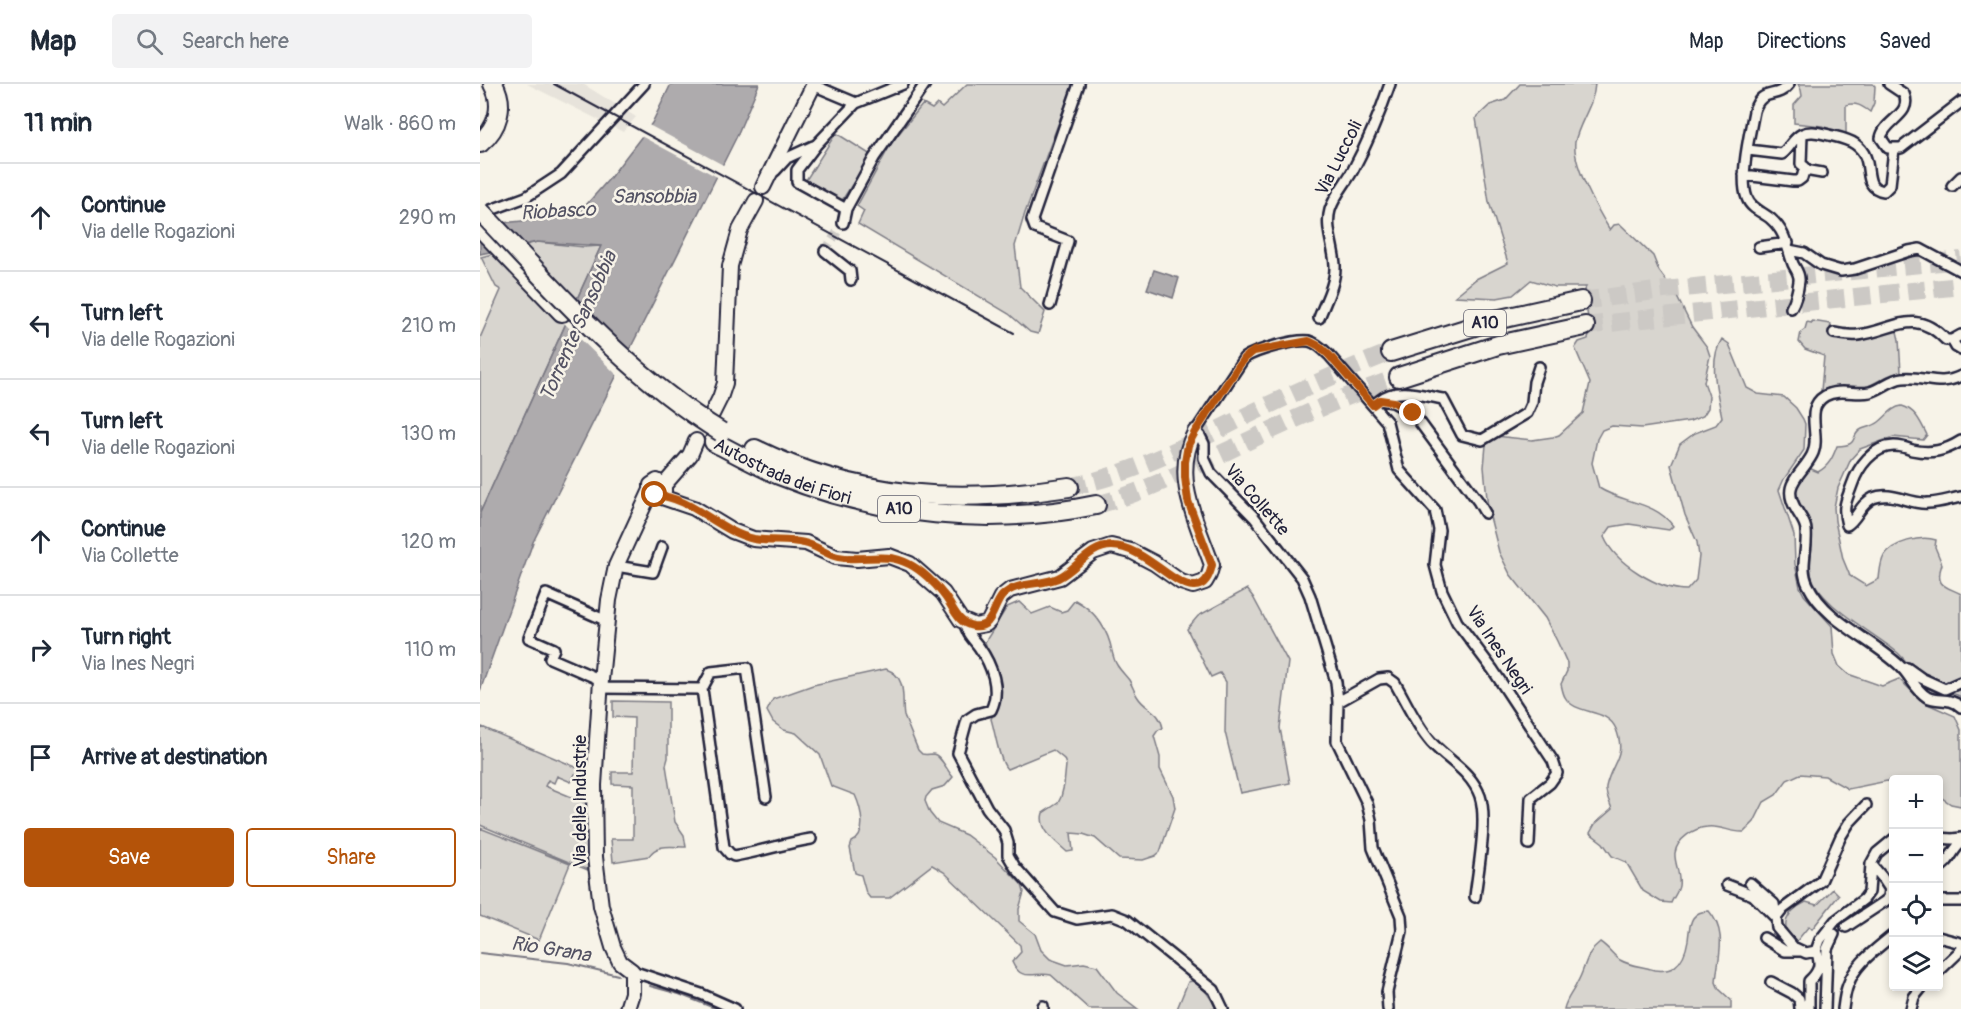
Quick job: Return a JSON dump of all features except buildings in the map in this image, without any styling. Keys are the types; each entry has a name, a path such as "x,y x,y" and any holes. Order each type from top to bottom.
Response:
{"highway":[{"path":"480,144 492,131 497,121 499,101 493,84"},
{"name":"Autostrada dei Fiori","path":"480,212 575,310 649,381 688,412 707,436 808,472 873,489 923,495 975,497 1022,494 1069,487"},
{"name":"Autostrada dei Fiori","path":"483,230 627,376 664,407 707,436 777,474 860,501 901,509 949,514 1057,512 1096,505"},
{"name":"A10","path":"1391,352 1491,321 1581,301"},
{"name":"A10","path":"1399,377 1498,345 1585,326"}],"street":[{"path":"480,212 526,197 561,174 644,84"},
{"path":"765,183 814,84 856,103"},
{"path":"846,209 797,182 797,170 816,145 856,103 903,84"},
{"path":"843,223 846,209 874,158 925,84"},
{"path":"1050,305 1068,241 1035,228 1032,220 1079,84"},
{"name":"Via Luccoli","path":"1318,318 1333,281 1335,266 1329,225 1330,211 1334,199 1352,172 1373,130 1390,84"},
{"path":"1789,84 1781,91 1763,96 1757,101 1744,175 1747,200 1781,230 1788,246 1799,280 1791,308"},
{"path":"1889,84 1904,94 1906,105 1904,110 1882,130 1881,138 1883,144 1888,148 1901,148 1961,102"},
{"path":"1748,150 1782,154 1802,134 1814,132 1849,141 1864,152 1868,161 1869,181 1879,190 1884,191 1890,185 1894,149"},
{"path":"1744,175 1798,181 1802,178 1805,166 1801,164 1802,134"},
{"path":"784,146 797,149 816,145"},
{"path":"765,183 787,158 816,145"},
{"path":"784,146 797,154"},
{"path":"1804,170 1822,173"},
{"path":"1952,186 1961,177"},
{"name":"Via delle Industrie","path":"632,971 620,962 613,946 601,906 595,857 594,785 607,621 616,566 640,518 659,489 707,436 725,383 730,266 740,230 756,201"},
{"path":"1759,247 1788,246 1804,253 1821,265 1841,271 1873,264 1920,249 1961,271"},
{"path":"825,251 850,271 851,280"},
{"path":"1834,333 1858,335 1893,324 1924,324 1946,340 1952,340 1961,334"},
{"path":"1952,340 1961,350"},
{"name":"Via Ines Negri","path":"1195,432 1244,358 1254,351 1309,341 1319,346 1377,402 1387,422 1399,470 1435,510 1438,531 1435,565 1442,591 1457,622 1493,670 1553,761 1557,773 1550,783 1532,798 1529,844"},
{"path":"1377,402 1385,395 1397,393 1443,399 1462,435 1482,440 1527,413 1532,402 1534,382 1539,367"},
{"path":"1961,376 1943,382 1900,378 1869,392 1827,394 1819,400 1813,416 1816,436 1813,454 1795,477 1790,491 1791,501 1804,522 1806,532 1804,573 1814,594 1829,611 1921,678 1945,689 1961,682"},
{"name":"Via Ines Negri","path":"1377,402 1394,402 1413,413 1485,513"},
{"path":"659,489 732,531 753,539 806,543 836,557 857,559 890,556 909,564 943,593 957,616 965,623 975,626 986,624 1001,597 1010,590 1060,577 1093,552 1111,546 1131,551 1154,563 1181,582 1193,586 1205,582 1212,565 1188,501 1185,477 1188,445 1195,432"},
{"name":"Via Collette","path":"1195,432 1200,436 1204,458 1211,473 1254,518 1302,578 1318,620 1336,682 1337,741 1367,803 1373,848 1401,916 1402,931 1387,992 1388,1009"},
{"path":"1961,441 1948,450 1940,452 1888,447 1866,459 1858,469 1844,505 1844,515 1847,525 1852,522 1859,508 1874,497 1892,496 1926,504 1961,497"},
{"path":"616,566 653,572 662,547"},
{"path":"607,621 546,594 529,638 554,649 550,658 601,684 702,689"},
{"path":"965,623 966,629 993,673 996,700 991,710 976,714 967,720 958,753 987,808 1004,830 1008,843 1008,855 1015,867 1055,912 1077,919 1112,914 1127,920 1214,990 1223,1009"},
{"path":"1896,662 1919,690 1928,697 1950,700 1961,707"},
{"path":"766,797 747,668 720,669 711,672 702,689 724,847 734,856 811,839"},
{"path":"1338,702 1379,679 1388,678 1395,683 1431,742 1460,766 1472,781 1480,797 1483,824 1475,897"},
{"path":"1776,918 1783,909 1821,881 1841,836 1849,823 1866,805"},
{"path":"1943,838 1961,838"},
{"path":"1771,982 1799,999 1800,1008 1806,1009 1809,1006 1809,981 1817,974 1821,962 1816,951 1820,940 1835,921 1855,908 1869,892 1870,864 1877,853 1889,842"},
{"path":"1943,866 1954,848 1961,843"},
{"path":"1846,927 1889,898 1890,889 1870,864"},
{"path":"1750,883 1774,904 1777,928 1783,937 1793,947 1806,953 1816,951"},
{"path":"1727,885 1754,895 1776,918"},
{"path":"1943,901 1961,901"},
{"path":"1825,1009 1827,949 1834,934"},
{"path":"1843,1009 1853,974 1861,963 1890,937"},
{"path":"1764,938 1785,951 1802,951"},
{"path":"1943,938 1961,943"},
{"path":"1943,969 1957,961 1961,950"},
{"path":"627,1009 632,993 632,971 700,994 735,1009"},
{"path":"1911,1009 1914,997 1919,991"}],"shaded area":[{"path":"527,84 583,84 636,117 623,132"},
{"path":"967,84 1073,84 1015,246 1020,287 1045,312 1038,334 1030,332 1009,314 858,224 864,211 857,206 892,142 923,104 932,109 937,104 942,108"},
{"path":"1520,84 1595,84 1592,99 1575,142 1575,152 1587,188 1610,230 1614,225 1620,224 1653,256 1659,271 1674,291 1710,356 1704,382 1709,396 1708,408 1703,416 1690,421 1642,428 1612,426 1602,430 1597,439 1592,463 1599,488 1648,507 1666,518 1673,526 1669,530 1629,524 1611,527 1604,537 1610,547 1627,565 1663,585 1687,590 1696,580 1699,556 1697,542 1685,515 1671,465 1680,444 1695,433 1716,425 1722,417 1716,387 1715,357 1722,339 1729,344 1747,388 1758,394 1784,397 1796,408 1805,424 1804,450 1779,490 1794,535 1795,564 1800,587 1804,595 1832,626 1834,654 1839,666 1848,674 1882,686 1899,679 1923,702 1955,716 1961,730 1961,806 1951,804 1943,799 1943,775 1889,775 1889,781 1848,789 1825,776 1800,774 1787,780 1776,795 1764,802 1754,822 1744,832 1707,827 1692,832 1679,843 1676,848 1675,861 1679,886 1671,903 1661,902 1643,891 1626,862 1612,856 1603,843 1590,833 1595,824 1612,809 1606,787 1619,753 1619,739 1612,722 1606,717 1576,707 1564,696 1561,684 1567,671 1567,663 1545,618 1510,574 1499,552 1488,509 1484,467 1486,445 1496,436 1532,440 1553,437 1559,435 1583,413 1590,383 1575,348 1579,342 1588,339 1590,333 1584,290 1586,287 1555,287 1531,280 1513,295 1497,298 1455,296 1476,279 1508,263 1489,202 1476,118 1490,105 1505,100"},
{"path":"1798,84 1873,84 1875,86 1874,103 1870,112 1859,105 1846,105 1846,135 1822,126 1794,123 1794,105 1802,96"},
{"path":"836,133 871,155 841,202 806,180"},
{"path":"537,242 584,247 601,246 480,513 480,338 501,290 496,287 481,257"},
{"path":"1812,321 1831,324 1829,335 1845,338 1896,327 1901,372 1860,388 1821,391 1824,356 1805,349 1799,342 1801,332 1805,329 1807,322 1812,323"},
{"path":"1902,406 1914,414 1927,435 1923,440 1893,437 1860,449 1851,459 1838,488 1834,507 1835,521 1843,559 1850,576 1866,586 1879,579 1884,556 1900,543 1923,538 1936,540 1935,547 1942,564 1939,577 1943,585 1961,594 1961,697 1953,693 1935,692 1925,686 1898,653 1835,607 1816,585 1811,574 1812,530 1797,496 1797,484 1809,468 1818,472 1825,467 1837,446 1849,444 1858,431 1877,423 1892,410"},
{"path":"1247,589 1288,662 1280,728 1290,783 1240,793 1225,732 1226,682 1220,673 1211,677 1187,629 1198,616"},
{"path":"1075,600 1087,608 1101,623 1108,636 1117,665 1141,701 1159,717 1163,728 1158,730 1154,736 1160,757 1160,769 1173,796 1175,808 1160,852 1143,860 1119,859 1095,838 1083,834 1071,833 1073,851 1067,852 1045,830 1042,819 1043,813 1058,803 1061,797 1066,765 1064,759 1053,750 1007,769 997,746 991,719 995,710 996,680 985,642 1007,607 1019,602 1032,614 1050,607 1061,612 1067,610"},
{"path":"886,669 893,673 901,683 904,716 918,750 922,754 936,755 953,777 945,786 932,790 926,797 925,801 930,813 938,823 966,835 995,857 1022,885 1024,892 1019,909 1019,921 1035,934 1041,950 1050,959 1067,965 1084,963 1097,966 1117,993 1138,1009 1089,1009 1051,975 1029,975 1020,972 1012,962 1021,952 1020,945 944,872 932,865 889,898 870,898 866,893 861,875 855,873 850,848 862,827 861,814 855,795 831,786 820,755 796,733 784,730 773,722 767,711 773,699 813,685"},
{"path":"613,701 668,702 666,765 675,822 684,835 686,847 661,847 649,856 613,862 611,839 633,839 633,785 612,784 612,772 633,772 634,718 613,717"},
{"path":"482,727 585,771 584,777 575,774 571,782 557,776 554,783 548,780 545,786 586,803 588,870 480,825 480,731"},
{"path":"480,828 570,864 539,940 480,916"},
{"path":"1833,889 1839,895 1812,929 1809,926 1796,942 1787,931 1789,915 1806,902 1817,905"},
{"path":"1709,911 1715,919 1720,936 1716,982 1719,989 1731,1000 1731,1009 1564,1009 1589,956 1600,942 1626,963 1663,971 1680,962 1686,949 1690,926 1696,914"},
{"path":"1192,981 1207,993 1216,1009 1177,1009 1188,982"}],"water":[{"name":"Sansobbia","path":"671,84 759,84 736,138 533,542 480,691 480,513 601,246 537,242 480,254 480,225 566,217 579,213 609,179 652,123"},
{"path":"1154,270 1179,278 1173,298 1147,289"}],"pier":[{"path":"647,124 725,166 719,178 639,135"},
{"path":"574,299 630,355 619,377 563,322"}],"waterway":[{"name":"Rio Grana","path":"480,953 568,963 618,975"},
{"name":"Rio Grana","path":"650,986 679,994 717,1009"}],"tunnel":[{"path":"825,251 843,223"},
{"path":"1581,301 1655,291 1961,260"},
{"path":"1585,326 1961,286"},
{"path":"1069,487 1142,465 1306,388 1391,352"},
{"path":"1096,505 1145,489 1310,412 1399,377"}],"railway":[{"path":"554,84 1014,333"}],"route":[{"path":"655,495 694,508 732,531 753,539 806,543 836,557 857,559 890,556 909,564 926,577 943,593 961,620 969,625 980,626 989,621 1001,597 1010,590 1048,582 1060,577 1093,552 1111,546 1131,551 1154,563 1181,582 1193,586 1205,582 1212,565 1188,501 1185,477 1188,445 1244,358 1254,351 1309,341 1329,355 1373,405 1380,400 1394,402 1413,413"}],"water label":[{"name":"Riobasco","path":"558,211"},
{"name":"Torrente Sansobbia","path":"578,326"}]}
